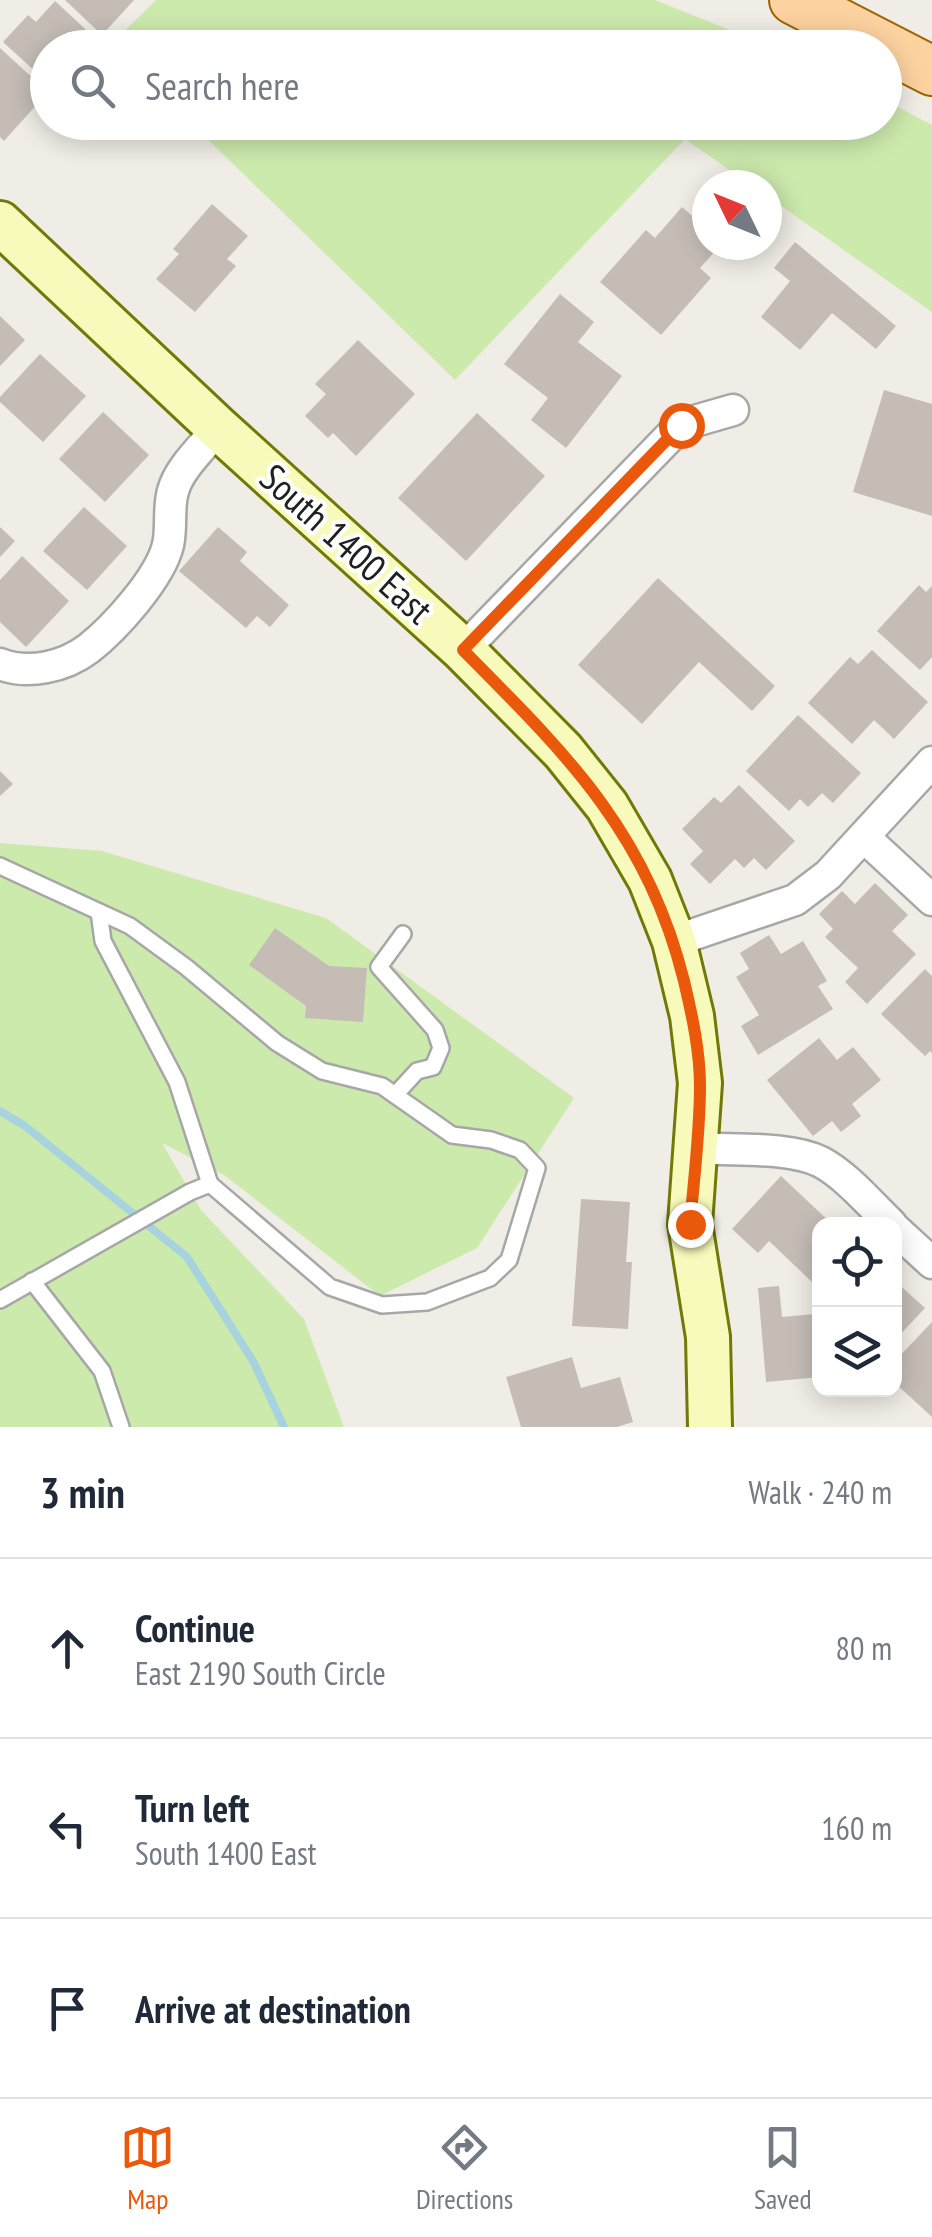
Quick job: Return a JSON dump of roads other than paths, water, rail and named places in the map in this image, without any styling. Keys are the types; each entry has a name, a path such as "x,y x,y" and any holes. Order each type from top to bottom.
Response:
{"main road":[{"path":"794,0 852,30"},
{"path":"902,56 932,71"}],"street":[{"name":"South 1400 East","path":"0,223 463,650 563,751 606,806 650,880 674,941 692,1016 700,1083 690,1224 708,1337 710,1427"},
{"path":"463,650 681,425 733,410"},
{"path":"0,664 30,670 62,662 88,648 136,600 168,547 172,492 218,428"},
{"path":"674,941 795,900 828,875 932,762"},
{"path":"864,837 932,900"},
{"path":"696,1148 796,1154 820,1162 883,1217"},
{"path":"902,1235 932,1264"}],"lane":[{"path":"0,866 130,926 277,1043 322,1072 382,1086 452,1135 491,1140 520,1150 537,1168 509,1260 490,1278 427,1302 382,1305 330,1287 210,1184 177,1082 103,941 99,912"},
{"path":"395,1095 417,1071 433,1066 441,1048 435,1030 379,967 403,934"},
{"path":"1,1298 210,1184"},
{"path":"32,1281 102,1371 121,1427"}],"waterway":[{"path":"0,1111 25,1126 187,1257 253,1361 284,1427"}]}
